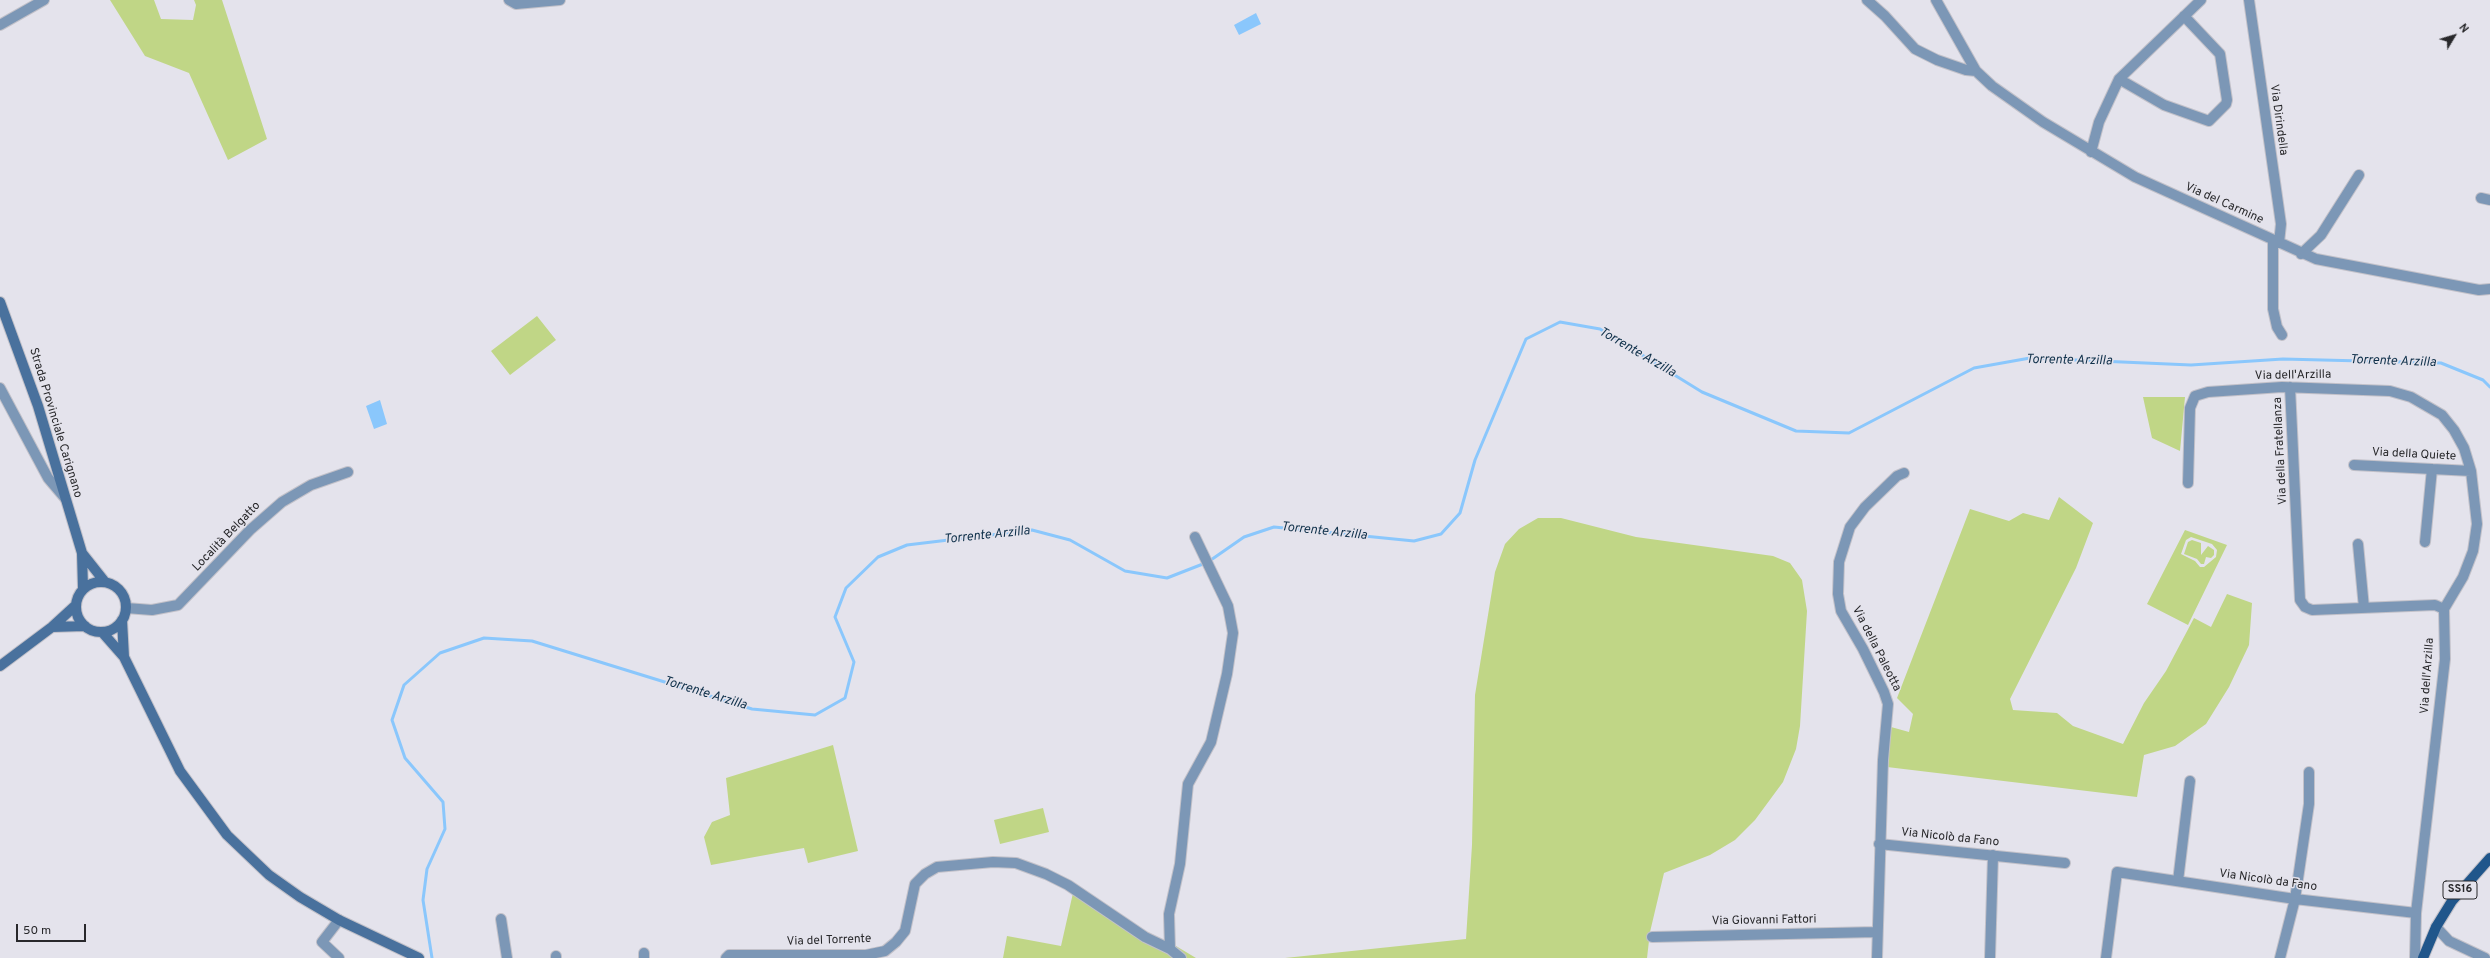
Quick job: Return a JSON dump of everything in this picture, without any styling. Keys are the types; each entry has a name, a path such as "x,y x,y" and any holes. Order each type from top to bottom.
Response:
{"main road":[{"name":"Strada Provinciale Carignano","path":"0,302 23,362 82,553 83,589 76,605"},
{"name":"Strada Provinciale Carignano","path":"82,553 106,582 121,591 126,608"},
{"path":"83,589 94,583 106,582"},
{"path":"76,605 78,617 85,626"},
{"path":"0,666 52,627 76,605"},
{"path":"124,657 122,620 126,608"},
{"path":"102,632 114,628 122,620"},
{"path":"52,627 85,626 102,632 124,657 180,771 227,836 269,875 300,897 339,920 419,958"},
{"name":"SS16","path":"2423,958 2436,927 2456,896 2490,858"}],"street":[{"path":"0,25 44,0"},
{"path":"509,0 516,4 560,0"},
{"path":"1867,0 1885,16 1916,49 1937,60 1966,70 1976,71"},
{"path":"1936,0 1976,71"},
{"path":"2091,152 2099,122 2119,79 2202,0"},
{"name":"Via Dirindella","path":"2249,0 2280,224 2276,242 2273,308 2277,327 2282,335"},
{"path":"2119,79 2164,105 2209,121 2226,104 2227,100 2220,54 2184,16"},
{"name":"Via del Carmine","path":"1976,71 1992,86 2043,122 2135,177 2302,254 2316,259 2479,290 2490,289"},
{"path":"2302,254 2321,235 2359,175"},
{"path":"2316,259 2321,235"},
{"name":"Via dell'Arzilla","path":"2188,483 2190,408 2195,396 2208,392 2290,387 2390,391 2411,397 2442,416 2454,430 2464,448 2472,471 2477,524 2474,551 2463,577 2444,609 2445,660 2416,913 2415,958"},
{"name":"Via della Fratellanza","path":"2290,387 2300,600 2312,610 2364,608"},
{"path":"0,388 48,478 65,498"},
{"name":"Via della Quiete","path":"2354,465 2472,471"},
{"path":"2425,542 2432,469"},
{"name":"Località Belgatto","path":"126,608 152,610 178,605 250,530 277,505 311,485 348,472"},
{"name":"Via della Paleotta","path":"1877,958 1876,932 1879,844 1883,760 1888,704 1867,656 1841,611 1838,594 1839,562 1850,528 1865,507 1897,476 1904,473"},
{"path":"1170,949 1169,914 1180,864 1188,784 1211,742 1227,674 1233,632 1228,606 1195,537"},
{"path":"2358,544 2364,608 2435,605 2444,609"},
{"path":"2280,958 2295,898 2310,804 2309,772"},
{"path":"2178,881 2190,781"},
{"name":"Via Nicolò da Fano","path":"1879,844 2065,863"},
{"path":"1990,958 1994,855"},
{"name":"Via del Torrente","path":"726,958 730,955 866,955 885,951 896,942 905,931 915,884 924,874 937,867 993,862 1016,863 1046,874 1068,885 1144,937 1170,949 1180,958"},
{"name":"Via Nicolò da Fano","path":"2106,958 2117,872 2295,898 2416,913"},
{"path":"501,919 507,958"},
{"path":"339,920 322,942 339,958"},
{"path":"2436,927 2449,941 2485,958"},
{"name":"Via Giovanni Fattori","path":"1652,937 1876,932"},
{"path":"2428,944 2449,941"}],"green space":[{"path":"110,0 154,0 161,19 193,20 196,5 194,0 222,0 267,139 228,160 189,73 145,56"},
{"path":"537,316 556,340 510,375 491,351"},
{"path":"2143,397 2185,397 2180,451 2152,438"},
{"path":"2059,497 2093,523 2076,568 2010,699 2013,710 2057,713 2073,726 2123,744 2144,703 2166,671 2194,618 2211,627 2227,594 2252,603 2249,645 2229,687 2206,724 2175,746 2144,755 2137,797 1887,767 1891,727 1909,732 1913,714 1897,698 1970,509 2009,521 2023,513 2049,520"},
{"path":"1538,518 1561,518 1636,537 1773,556 1790,563 1802,580 1807,611 1800,726 1796,749 1783,782 1755,820 1735,840 1710,855 1664,873 1650,932 1647,958 1285,958 1466,939 1472,845 1475,695 1495,572 1505,544 1519,529"},
{"path":"2185,530 2227,545 2188,625 2147,604","holes":["2191,537 2212,544 2217,550 2216,557 2204,567 2200,567 2195,561 2181,554 2186,540"]},
{"path":"2192,540 2201,543 2201,555 2208,546 2214,550 2214,555 2211,558 2206,557 2204,564 2201,564 2197,559 2184,554 2188,542"},
{"path":"833,745 858,851 808,863 804,848 711,865 704,837 712,822 730,815 726,778"},
{"path":"1043,808 1049,832 1000,844 994,820"},
{"path":"1073,893 1170,954 1176,946 1196,958 1003,958 1007,936 1061,946"}],"water":[{"path":"1256,13 1261,24 1239,35 1234,25"},
{"path":"380,400 387,424 374,429 366,406"}],"waterway":[{"name":"Torrente Arzilla","path":"432,958 423,900 427,869 445,829 443,802 405,758 392,720 404,685 440,653 484,638 532,641 752,709 815,715 845,698 854,662 835,617 846,588 878,557 907,545 1032,530 1070,540 1125,571 1167,578 1208,562 1244,537 1274,527 1414,541 1441,534 1460,513 1475,460 1526,339 1560,322 1600,329 1702,392 1796,431 1849,433 1974,368 2030,358 2191,365 2283,359 2441,363 2483,380 2490,387"}]}
